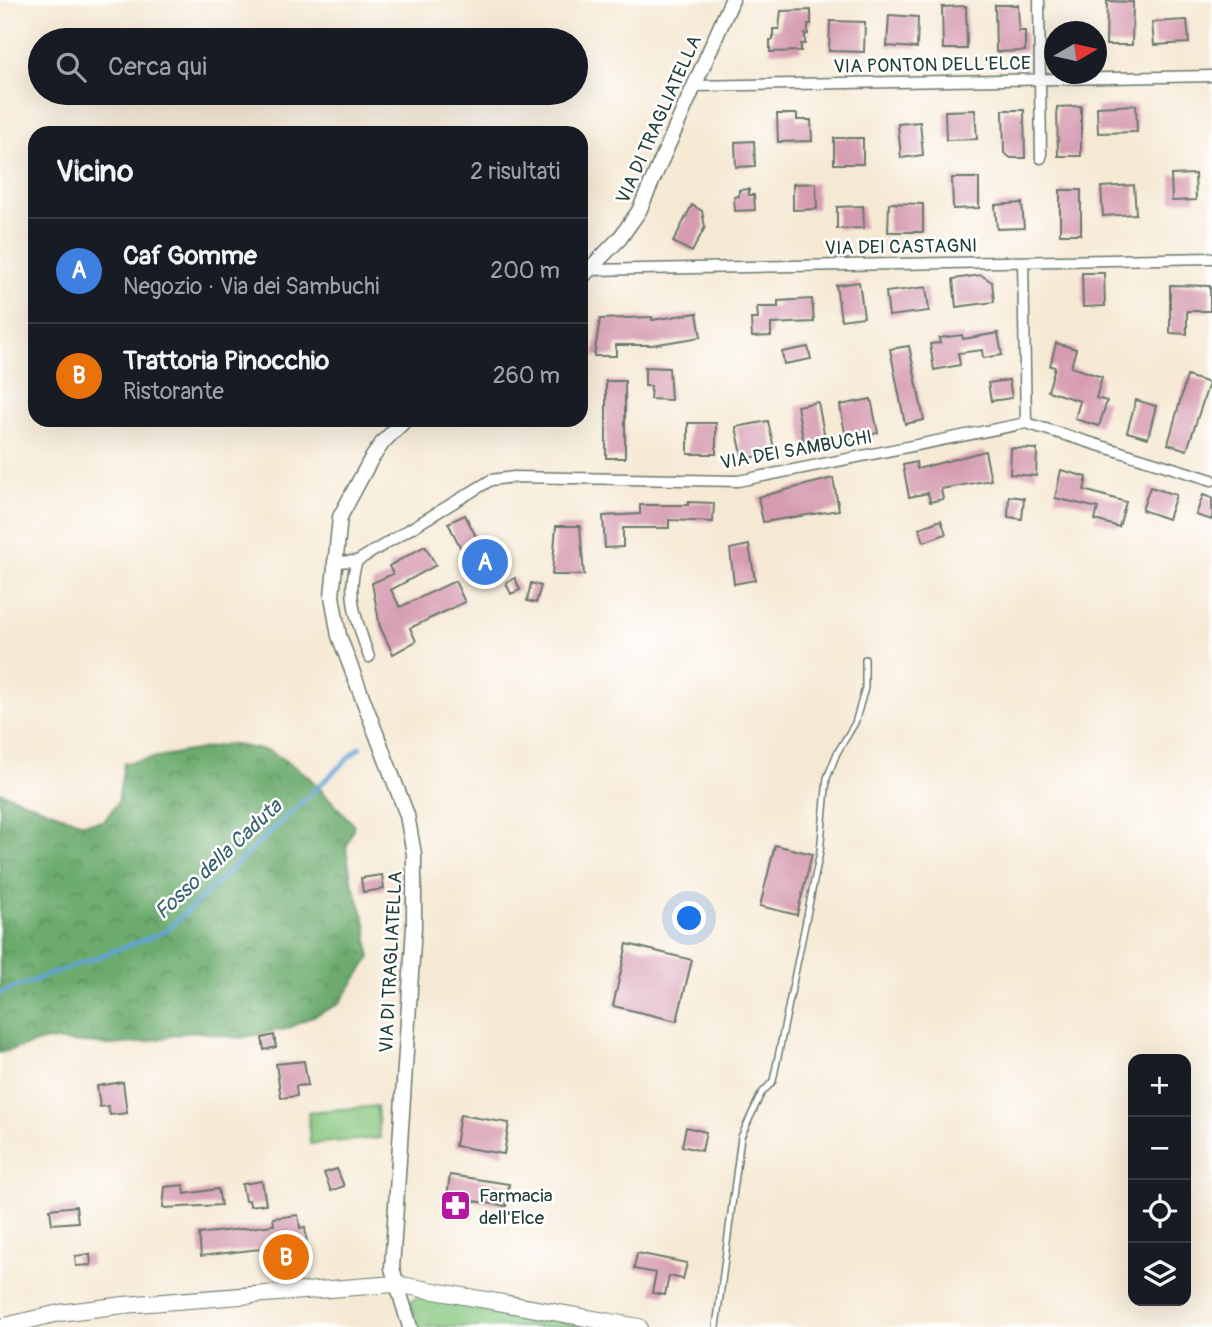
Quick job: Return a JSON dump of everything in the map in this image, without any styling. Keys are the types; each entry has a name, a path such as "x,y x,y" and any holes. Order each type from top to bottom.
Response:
{"main road":[{"path":"1,1327 70,1311 395,1284 639,1327"}],"street":[{"name":"VIA DI TRAGLIATELLA","path":"588,272 620,238 639,211 732,0"},
{"path":"1039,0 1041,158"},
{"name":"VIA PONTON DELL'ELCE","path":"694,86 1212,76"},
{"name":"VIA DEI CASTAGNI","path":"588,274 1212,258"},
{"path":"1023,261 1027,423"},
{"name":"VIA DEI SAMBUCHI","path":"334,562 356,561 491,480 514,477 738,481 1027,423 1212,480"},
{"name":"VIA DI TRAGLIATELLA","path":"398,427 383,442 349,496 340,517 332,596 339,636 407,816 416,891 392,1268 410,1327"},
{"path":"356,561 351,597 369,657"}],"lane":[{"path":"716,1327 741,1137 761,1094 773,1081 820,852 827,778 837,752 855,723 865,688 864,659"}],"green space":[{"path":"228,744 270,751 307,775 354,825 346,849 351,879 366,923 370,958 339,1004 286,1029 240,1038 192,1031 145,1042 111,1045 47,1040 0,1053 0,792 82,823 104,821 118,802 124,763"},
{"path":"377,1106 380,1138 310,1144 308,1112"},
{"path":"419,1296 530,1314 585,1327 417,1327 410,1302"}],"building":[{"path":"1107,1 1133,2 1132,45 1107,45"},
{"path":"995,5 1018,5 1019,31 1025,31 1025,51 996,52"},
{"path":"966,6 967,49 943,49 942,7"},
{"path":"811,10 811,24 808,24 808,34 805,34 805,44 801,44 801,51 770,52 770,40 773,40 773,29 779,29 781,11"},
{"path":"889,15 918,17 917,48 887,46"},
{"path":"1187,20 1189,43 1154,45 1152,22"},
{"path":"830,21 865,22 864,52 829,51"},
{"path":"1136,105 1137,132 1098,133 1097,107"},
{"path":"1081,106 1081,156 1058,156 1057,107"},
{"path":"975,110 977,139 946,140 945,111"},
{"path":"1003,110 1024,110 1025,158 1011,158 1004,153"},
{"path":"777,114 797,114 797,120 811,120 812,141 778,142"},
{"path":"920,122 923,155 901,158 898,124"},
{"path":"834,138 863,138 863,164 834,164"},
{"path":"754,141 755,166 736,167 735,142"},
{"path":"1195,174 1196,200 1172,201 1171,175"},
{"path":"952,178 979,178 979,208 953,209"},
{"path":"816,183 817,209 793,210 793,184"},
{"path":"1134,185 1136,214 1103,216 1101,187"},
{"path":"749,189 749,195 754,195 755,210 735,211 734,197 739,196 739,190"},
{"path":"1060,190 1081,190 1081,234 1060,234"},
{"path":"889,203 923,204 923,232 888,232"},
{"path":"1022,203 1024,228 997,229 995,205"},
{"path":"692,205 702,211 705,227 692,252 673,242"},
{"path":"863,206 864,228 837,229 837,207"},
{"path":"1082,273 1104,273 1105,306 1083,307"},
{"path":"981,275 992,282 994,302 956,307 953,279"},
{"path":"859,282 864,317 841,320 836,285"},
{"path":"1170,285 1210,286 1210,311 1187,311 1187,334 1170,333"},
{"path":"926,287 929,311 889,316 886,292"},
{"path":"812,299 814,322 771,324 771,336 752,337 751,319 758,319 757,307 778,307 778,301"},
{"path":"697,313 701,337 652,345 616,345 616,356 594,356 600,319 652,317 652,320"},
{"path":"998,333 1002,355 983,358 982,350 958,353 960,365 934,370 930,344 940,343 939,338 962,335 963,339"},
{"path":"1056,343 1076,349 1071,367 1102,377 1096,398 1107,401 1099,426 1075,419 1080,401 1048,391 1055,367 1050,366"},
{"path":"909,346 924,420 905,424 890,349"},
{"path":"808,347 811,359 784,364 782,352"},
{"path":"645,367 669,368 671,400 650,399 651,386 645,386"},
{"path":"1187,376 1209,383 1187,450 1168,444"},
{"path":"1009,380 1012,398 991,401 988,383"},
{"path":"606,381 625,381 625,458 606,458"},
{"path":"871,399 878,433 846,439 840,405"},
{"path":"1136,400 1156,406 1148,438 1127,432"},
{"path":"818,402 826,444 805,449 797,406"},
{"path":"768,421 775,453 743,459 736,427"},
{"path":"688,423 716,423 716,454 688,454"},
{"path":"1011,448 1037,449 1036,476 1010,474"},
{"path":"985,451 991,480 941,489 943,499 930,502 928,493 909,497 903,465 916,462 917,469"},
{"path":"1061,470 1087,477 1084,490 1126,502 1119,527 1095,520 1098,508 1055,498"},
{"path":"833,478 839,510 763,522 758,497"},
{"path":"1150,487 1176,495 1168,519 1142,510"},
{"path":"1203,495 1212,498 1212,520 1196,515"},
{"path":"1009,496 1024,498 1022,519 1008,517"},
{"path":"688,502 714,503 713,522 669,520 669,528 623,528 623,547 605,548 603,516 640,514 640,505 688,505"},
{"path":"465,515 496,576 479,584 448,523"},
{"path":"941,520 946,534 924,542 919,528"},
{"path":"556,526 580,526 584,575 552,575"},
{"path":"749,545 755,580 734,584 730,549"},
{"path":"425,546 436,565 391,590 400,607 455,581 465,602 410,628 416,641 393,654 380,627 372,583 393,574 389,566"},
{"path":"515,578 520,590 511,594 506,583"},
{"path":"531,583 541,586 536,603 527,601"},
{"path":"775,845 812,854 797,915 760,906"},
{"path":"382,875 384,889 363,892 361,878"},
{"path":"627,944 692,960 677,1021 613,1006"},
{"path":"274,1035 276,1047 264,1050 262,1038"},
{"path":"304,1061 308,1085 296,1086 297,1096 281,1098 276,1064"},
{"path":"123,1082 127,1113 110,1115 108,1106 100,1107 97,1086"},
{"path":"460,1115 509,1123 504,1154 455,1146"},
{"path":"686,1127 706,1132 702,1151 682,1146"},
{"path":"337,1169 344,1186 331,1191 324,1173"},
{"path":"450,1175 509,1184 506,1206 447,1197"},
{"path":"262,1181 266,1204 250,1206 249,1200 245,1201 242,1184"},
{"path":"184,1185 185,1194 218,1189 221,1205 163,1208 165,1187"},
{"path":"76,1206 78,1222 52,1224 50,1209"},
{"path":"298,1215 300,1228 305,1227 307,1245 293,1247 296,1266 279,1268 277,1247 201,1256 199,1234 274,1225 273,1218"},
{"path":"637,1253 687,1263 683,1279 669,1276 665,1295 652,1293 656,1273 634,1269"},
{"path":"90,1254 91,1265 76,1266 75,1256"}],"waterway":[{"name":"Fosso della Caduta","path":"0,993 165,932 360,747"}],"place":[{"name":"Caf Gomme","path":"485,562"},
{"name":"Farmacia dell'Elce","path":"456,1206"},
{"name":"Trattoria Pinocchio","path":"286,1257"}]}
